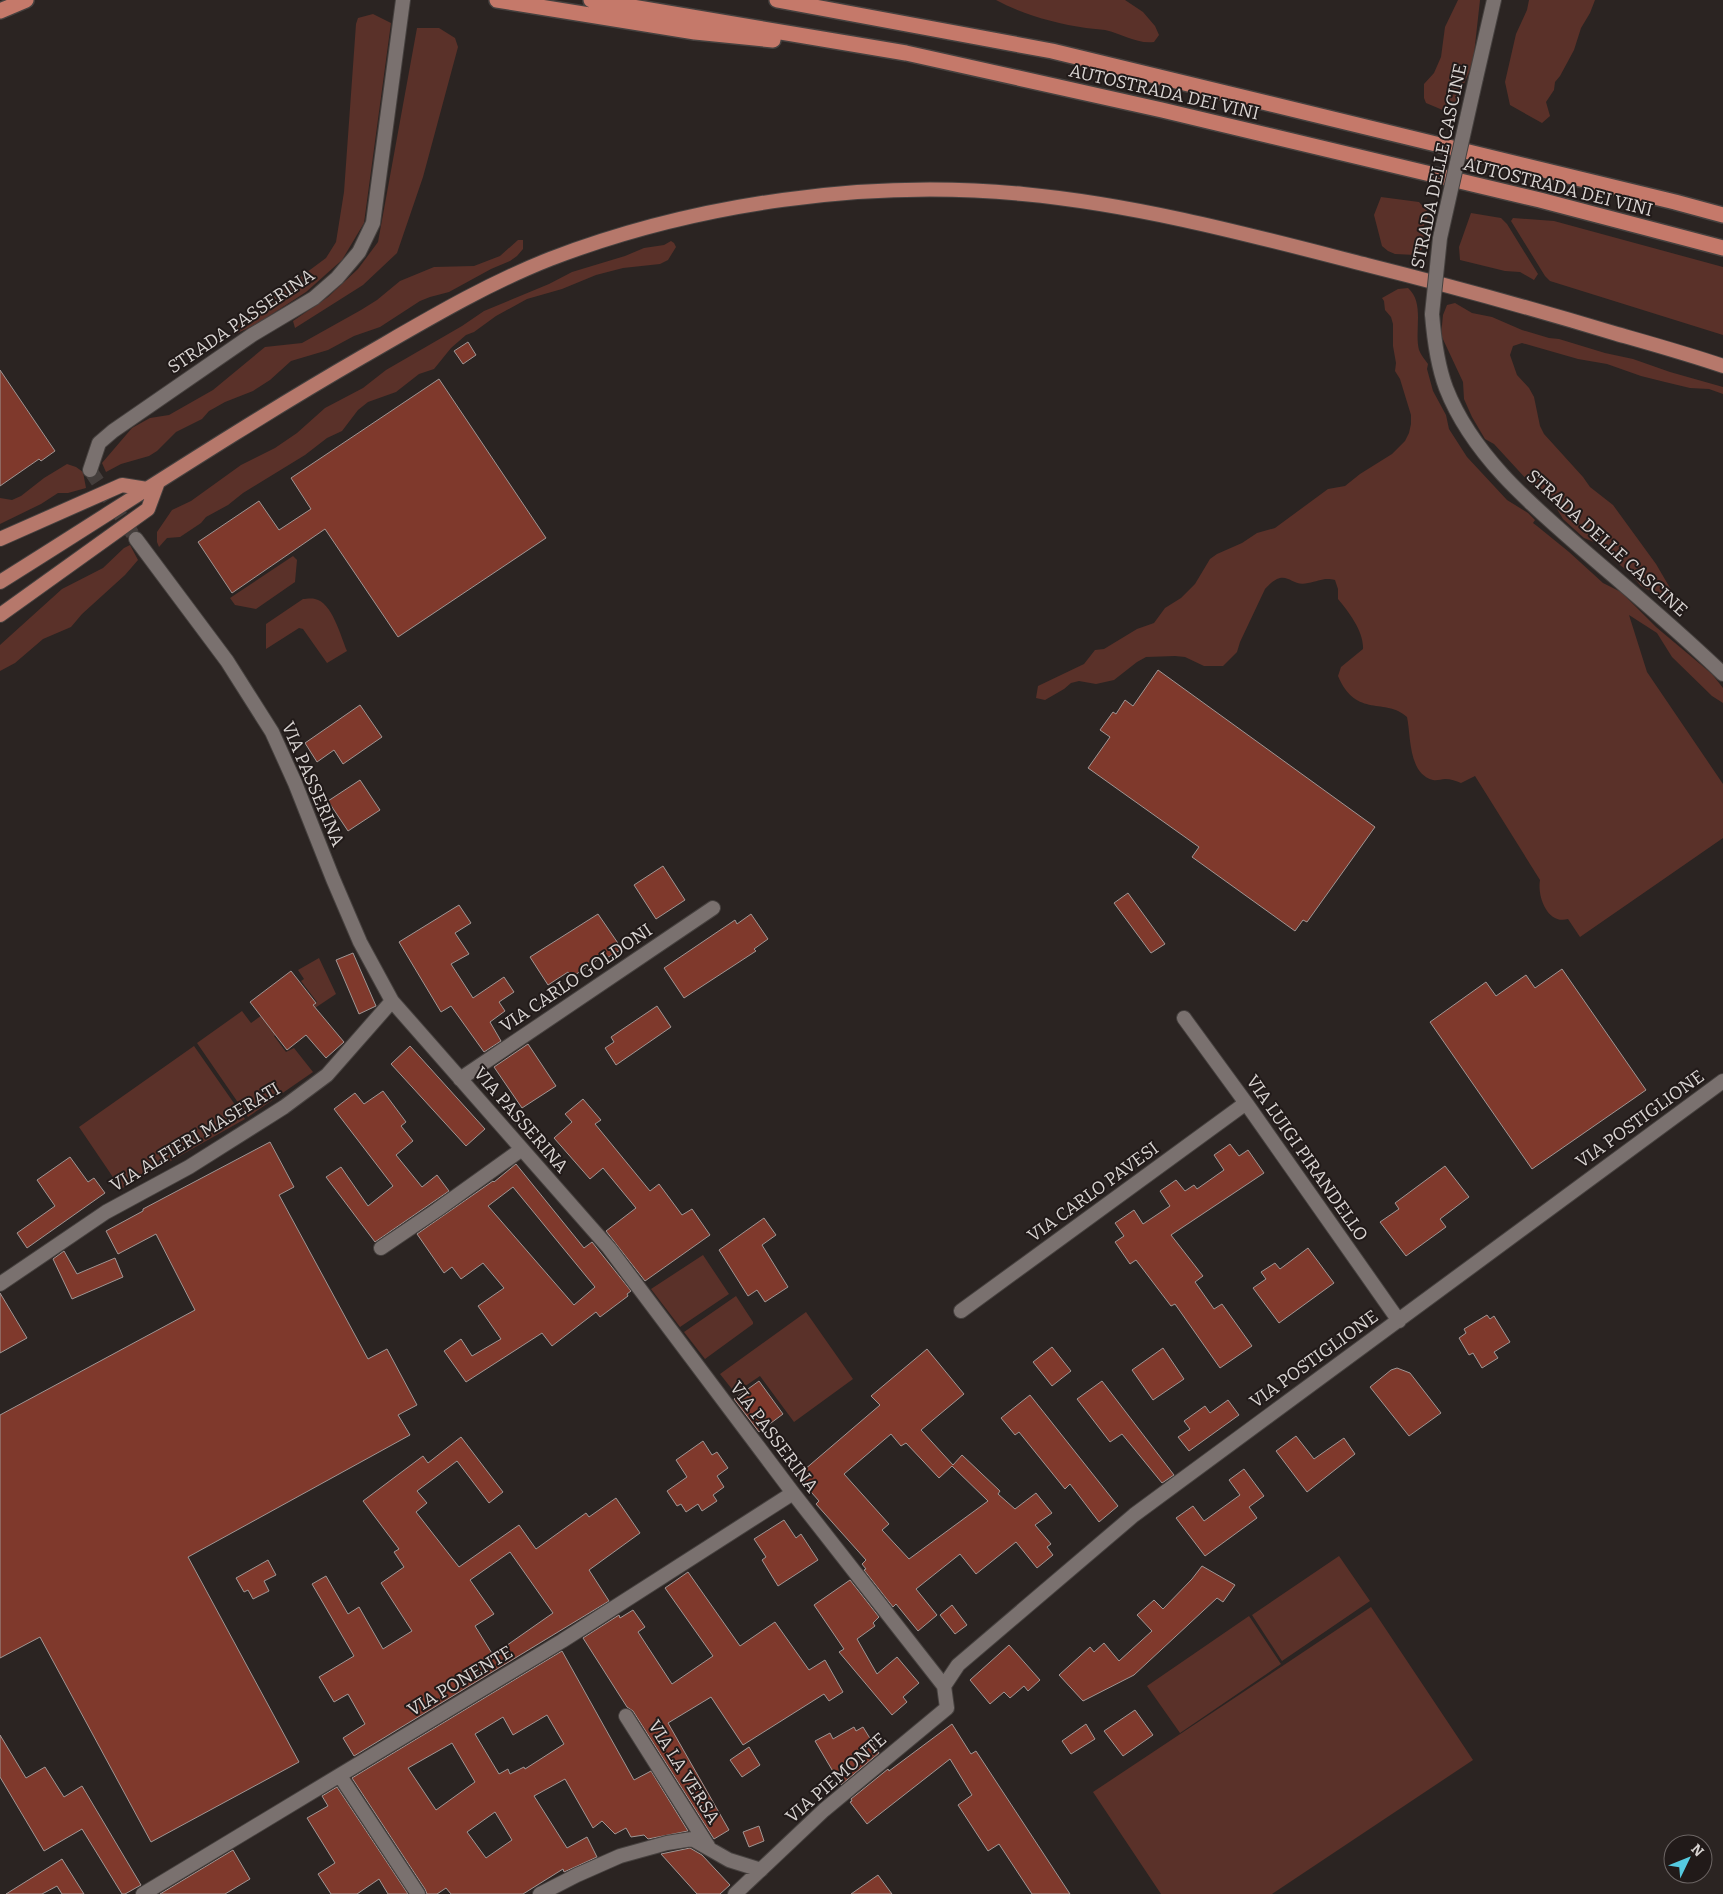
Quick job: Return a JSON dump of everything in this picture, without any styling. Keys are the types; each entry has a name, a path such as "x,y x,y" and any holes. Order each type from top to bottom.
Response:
{"highway":[{"path":"0,11 26,0"},
{"path":"497,0 695,32 906,53"},
{"name":"AUTOSTRADA DEI VINI","path":"591,0 906,53 1162,110 1530,198 1723,248"},
{"name":"AUTOSTRADA DEI VINI","path":"777,0 1052,52 1665,199 1723,215"},
{"path":"0,582 319,382 456,302 548,260 613,237 701,214 801,198 868,190 923,189 1020,194 1132,209 1222,229 1488,296 1723,366"},
{"path":"0,539 122,485 153,486"},
{"path":"0,614 148,510 153,486"}],"street":[{"name":"STRADA PASSERINA","path":"90,470 99,442 236,346 314,298 337,278 359,252 373,223 404,0"},
{"name":"STRADA DELLE CASCINE","path":"1494,0 1440,238 1432,314 1439,366 1456,409 1488,456 1540,512 1688,640 1723,674"},
{"name":"VIA PASSERINA","path":"136,539 227,661 272,732 295,782 360,942 376,975 392,1001 609,1248 793,1493 944,1686"},
{"name":"VIA CARLO GOLDONI","path":"460,1079 714,908"},
{"name":"VIA ALFIERI MASERATI","path":"0,1284 106,1212 189,1167 284,1108 327,1075 392,1001"},
{"name":"VIA LUIGI PIRANDELLO","path":"1184,1018 1399,1321"},
{"name":"VIA POSTIGLIONE","path":"944,1686 958,1665 1134,1515 1723,1081"},
{"name":"VIA CARLO PAVESI","path":"961,1311 1246,1103"},
{"path":"381,1248 522,1149"},
{"name":"VIA PONENTE","path":"143,1894 562,1641 793,1493"},
{"name":"VIA PIEMONTE","path":"735,1894 824,1810 947,1708 944,1686"},
{"name":"VIA LA VERSA","path":"626,1716 710,1849"},
{"path":"340,1776 418,1894"},
{"path":"540,1894 576,1875 620,1856 667,1843 692,1840 729,1860 760,1870"}],"shaded area":[{"path":"996,0 1125,0 1143,12 1155,26 1159,35 1154,42 1141,42 1105,30 1074,26 1040,18"},
{"path":"1458,0 1480,0 1473,63 1453,109 1445,111 1426,103 1424,84 1434,73 1441,57 1445,27"},
{"path":"1529,0 1595,0 1581,28 1574,50 1555,82 1554,90 1546,102 1550,116 1542,123 1510,105 1505,82 1516,34 1527,10"},
{"path":"373,14 391,23 364,223 342,260 306,292 255,325 233,335 233,327 326,258 336,242 344,192 356,24 358,18"},
{"path":"417,28 439,28 455,38 458,47 423,177 397,253 363,285 295,328 293,321 328,297 358,269 378,242"},
{"path":"1381,197 1419,202 1429,213 1423,229 1423,246 1416,255 1395,254 1382,246 1374,215"},
{"path":"1471,213 1501,218 1507,224 1538,274 1534,280 1520,272 1505,271 1460,260 1459,247"},
{"path":"1513,218 1554,221 1723,267 1723,335 1550,281 1511,221"},
{"path":"518,240 523,240 523,249 510,261 449,292 420,301 380,327 354,336 328,350 291,361 270,380 253,391 225,402 209,411 202,419 176,432 157,451 149,456 121,464 106,472 102,463 132,428 150,418 169,415 213,390 265,347 302,343 377,300 400,281 434,267 474,266 500,256"},
{"path":"671,241 676,247 668,260 660,264 623,268 596,275 562,289 527,299 496,316 474,332 466,335 451,348 434,369 419,374 396,392 368,402 358,410 342,431 327,438 305,455 243,493 228,505 206,517 201,523 180,537 167,538 159,547 157,532 172,510 191,501 241,465 275,448 297,433 325,408 363,388 386,370 462,326 484,311 549,284 572,272 625,256 644,248 664,245"},
{"path":"1408,288 1413,294 1418,309 1419,350 1428,364 1427,369 1433,391 1446,415 1449,429 1467,457 1507,500 1528,513 1535,520 1533,523 1603,583 1621,592 1656,627 1712,674 1723,688 1723,703 1712,696 1672,657 1657,633 1629,615 1647,672 1723,784 1723,838 1580,937 1568,919 1561,920 1555,918 1545,908 1540,894 1540,880 1475,776 1461,783 1447,779 1433,780 1425,776 1419,770 1412,753 1407,717 1399,711 1390,708 1362,703 1353,698 1345,689 1338,676 1341,667 1363,649 1363,643 1355,622 1338,599 1338,589 1335,580 1325,579 1302,584 1283,578 1272,582 1265,589 1237,652 1223,666 1204,666 1185,657 1146,657 1114,680 1096,684 1079,681 1071,683 1045,700 1036,698 1038,686 1084,664 1095,650 1104,649 1137,629 1154,623 1165,608 1181,598 1195,584 1210,559 1217,554 1242,543 1257,533 1275,528 1328,489 1345,486 1392,454 1405,441 1409,433 1411,415 1400,379 1395,371 1393,324 1391,317 1385,310 1382,298 1398,289"},
{"path":"1455,303 1472,313 1492,317 1522,330 1633,359 1723,387 1723,394 1709,389 1690,388 1641,376 1607,364 1578,359 1522,343 1513,346 1510,355 1517,375 1529,388 1534,397 1540,426 1544,434 1590,487 1613,505 1656,564 1680,605 1641,586 1599,544 1584,538 1563,519 1545,494 1530,483 1494,444 1485,439 1464,399 1463,382 1441,335 1443,315 1447,305"},
{"path":"67,464 83,472 86,488 68,493 58,493 41,504 0,524 0,498 12,500 21,496 44,478"},
{"path":"130,545 138,560 125,575 82,614 71,627 43,639 15,663 0,671 0,645 62,589 103,568 124,548"},
{"path":"293,556 297,560 295,582 256,609 235,605 230,598"},
{"path":"303,599 315,599 326,606 335,621 347,651 327,663 303,629 299,628 266,649 266,624"},
{"path":"319,958 336,994 303,1016 302,1014 317,1002 301,981 304,979 298,970"},
{"path":"272,1008 287,1027 274,1036 286,1052 294,1048 313,1072 248,1117 197,1043 242,1011 251,1023"},
{"path":"194,1046 245,1119 121,1189 79,1127"},
{"path":"703,1255 729,1294 680,1327 651,1289"},
{"path":"736,1296 753,1324 705,1359 684,1332"},
{"path":"806,1312 853,1379 794,1422 760,1376 735,1393 720,1374"},
{"path":"1339,1556 1370,1601 1282,1661 1252,1615"},
{"path":"1371,1607 1473,1760 1272,1894 1161,1894 1093,1792"},
{"path":"1249,1616 1281,1664 1180,1733 1147,1686"}],"building":[{"path":"468,342 476,355 463,364 454,351"},
{"path":"0,370 55,451 41,461 39,459 0,486"},
{"path":"439,379 546,538 398,637 325,529 232,593 198,542 259,501 279,530 311,509 291,478"},
{"path":"1158,670 1375,827 1307,922 1303,920 1295,931 1192,857 1199,847 1088,768 1110,737 1100,730 1113,712 1116,714 1125,700 1133,706"},
{"path":"360,705 382,737 343,764 334,750 317,762 305,743"},
{"path":"360,780 380,810 348,831 328,801"},
{"path":"663,866 685,900 656,919 634,885"},
{"path":"1128,893 1165,944 1151,953 1114,903"},
{"path":"459,905 471,923 455,933 469,954 451,964 473,998 504,977 514,992 499,1002 505,1011 490,1022 501,1041 484,1052 451,1006 441,1012 399,942"},
{"path":"598,914 622,949 605,959 603,956 572,977 568,972 548,985 530,957"},
{"path":"751,914 768,939 754,949 756,951 684,998 664,968 735,920 737,924"},
{"path":"353,953 376,1006 359,1014 336,960"},
{"path":"1562,969 1646,1090 1532,1169 1430,1022 1486,982 1496,996 1526,975 1535,988"},
{"path":"291,971 316,1003 313,1005 344,1042 326,1058 306,1035 287,1050 250,1002"},
{"path":"657,1006 671,1027 616,1065 605,1048 614,1042 611,1037"},
{"path":"528,1044 556,1086 522,1108 494,1067"},
{"path":"410,1046 485,1129 466,1146 391,1064"},
{"path":"383,1091 406,1122 401,1126 413,1141 396,1155 422,1187 437,1175 449,1191 375,1242 326,1177 341,1167 368,1206 393,1186 334,1109 355,1093 364,1104"},
{"path":"583,1099 601,1120 595,1124 650,1191 659,1184 682,1215 692,1209 710,1235 645,1281 606,1231 636,1208 603,1168 590,1179 554,1138 572,1122 565,1114"},
{"path":"270,1142 294,1187 279,1195 368,1359 387,1349 417,1405 398,1415 410,1435 188,1557 299,1762 151,1842 40,1637 0,1658 0,1415 195,1310 156,1234 118,1254 106,1231 143,1211 143,1209"},
{"path":"1230,1144 1239,1156 1248,1150 1264,1173 1171,1235 1203,1276 1195,1282 1214,1309 1222,1304 1252,1346 1220,1368 1175,1304 1171,1306 1136,1260 1130,1264 1115,1242 1124,1236 1115,1223 1134,1210 1143,1224 1170,1206 1160,1191 1176,1180 1185,1191 1194,1185 1197,1189 1224,1170 1214,1155"},
{"path":"70,1157 88,1182 94,1178 105,1193 27,1248 17,1233 55,1206 37,1180"},
{"path":"516,1164 584,1248 592,1242 631,1291 627,1294 628,1296 600,1317 596,1312 552,1346 542,1333 466,1382 444,1351 461,1339 472,1356 501,1339 478,1306 504,1288 483,1263 461,1279 452,1267 444,1273 417,1234 494,1182","holes":["513,1187 595,1287 574,1305 488,1206"]},
{"path":"1445,1166 1469,1197 1440,1219 1446,1227 1406,1256 1380,1222 1399,1209 1395,1203"},
{"path":"764,1218 776,1235 762,1245 788,1287 765,1302 757,1290 748,1296 719,1250"},
{"path":"1308,1248 1334,1283 1279,1323 1253,1288 1266,1279 1261,1272 1275,1263 1280,1269"},
{"path":"64,1251 77,1274 115,1258 123,1277 72,1299 53,1259"},
{"path":"0,1293 27,1338 0,1353"},
{"path":"1487,1315 1490,1319 1494,1316 1510,1342 1494,1352 1498,1358 1482,1368 1473,1353 1469,1355 1459,1338 1466,1333 1464,1329"},
{"path":"1052,1347 1071,1371 1052,1386 1033,1362"},
{"path":"1163,1348 1184,1379 1153,1400 1132,1370"},
{"path":"927,1349 964,1394 921,1430 953,1465 962,1455 1000,1491 998,1494 1015,1509 1036,1493 1052,1513 1035,1525 1051,1544 1047,1547 1053,1555 1037,1568 1016,1542 976,1574 960,1554 916,1589 937,1615 918,1631 896,1604 893,1607 864,1570 866,1569 862,1564 866,1560 816,1504 819,1501 797,1476 880,1405 871,1396","holes":["891,1434 901,1446 906,1443 939,1478 952,1466 988,1501 909,1559 882,1530 889,1524 844,1474"]},
{"path":"1397,1368 1410,1373 1441,1413 1409,1436 1370,1387 1391,1370"},
{"path":"759,1381 783,1414 759,1432 734,1399"},
{"path":"1102,1381 1174,1475 1162,1483 1122,1434 1110,1442 1077,1399"},
{"path":"1030,1395 1118,1506 1099,1522 1070,1484 1065,1489 1019,1432 1015,1435 1001,1418"},
{"path":"1228,1400 1239,1415 1189,1451 1178,1437 1190,1429 1184,1421 1205,1406 1210,1413"},
{"path":"1296,1436 1314,1459 1344,1438 1355,1454 1307,1492 1276,1451"},
{"path":"461,1437 503,1492 489,1503 457,1461 417,1491 427,1503 416,1512 459,1567 519,1525 536,1549 586,1513 589,1517 616,1498 640,1533 589,1570 609,1601 354,1756 343,1738 365,1724 348,1694 334,1702 319,1677 354,1656 312,1584 326,1576 348,1614 359,1607 383,1649 412,1631 381,1583 404,1567 394,1552 399,1549 363,1501 423,1456 428,1463","holes":["510,1552 553,1613 493,1655 475,1626 494,1614 470,1580"]},
{"path":"703,1441 712,1455 717,1452 728,1468 717,1476 724,1487 713,1495 717,1501 702,1511 698,1504 686,1512 681,1504 677,1506 667,1491 687,1477 676,1460"},
{"path":"1244,1469 1264,1496 1249,1507 1257,1518 1205,1556 1176,1518 1193,1506 1204,1521 1240,1495 1229,1480"},
{"path":"784,1520 796,1538 801,1534 818,1560 778,1586 762,1560 766,1557 754,1539"},
{"path":"268,1560 276,1575 264,1581 269,1591 253,1599 248,1590 244,1592 236,1578"},
{"path":"1202,1566 1235,1585 1223,1602 1217,1598 1134,1675 1083,1701 1059,1675 1090,1647 1094,1652 1104,1643 1119,1661 1152,1631 1137,1615 1154,1600 1163,1609"},
{"path":"688,1572 740,1646 775,1622 809,1670 825,1660 843,1692 829,1701 824,1694 743,1745 711,1697 668,1723 729,1830 714,1839 633,1711 627,1707 583,1638 619,1615 620,1618 633,1610 645,1627 638,1632 672,1684 713,1656 665,1588"},
{"path":"850,1580 879,1617 873,1623 875,1626 857,1639 877,1674 897,1657 919,1683 903,1697 907,1702 892,1715 839,1652 844,1649 814,1605"},
{"path":"952,1605 967,1625 955,1634 940,1615"},
{"path":"1009,1645 1040,1680 1028,1691 1024,1686 1010,1698 1004,1692 990,1704 970,1680"},
{"path":"562,1651 634,1780 651,1771 688,1831 648,1839 644,1835 631,1837 626,1828 615,1834 602,1821 593,1828 565,1779 534,1796 567,1848 587,1837 597,1857 564,1872 563,1869 523,1894 451,1894 446,1888 437,1894 427,1894 352,1778","holes":["547,1715 564,1744 525,1769 524,1767 510,1774 508,1769 499,1774 475,1734 503,1717 513,1735","452,1743 475,1782 436,1810 408,1768","495,1812 512,1840 486,1858 467,1832"]},
{"path":"1135,1710 1153,1735 1123,1756 1104,1731"},
{"path":"952,1724 971,1754 976,1751 1070,1894 1032,1894 999,1844 988,1851 958,1805 972,1795 950,1759 867,1824 850,1802 852,1801 851,1799 888,1769 889,1771"},
{"path":"1086,1724 1095,1739 1071,1754 1062,1741"},
{"path":"854,1727 856,1731 863,1727 879,1753 841,1785 815,1741 830,1733 833,1739"},
{"path":"0,1735 26,1778 45,1767 64,1797 82,1786 141,1885 122,1894 82,1829 44,1851 0,1777"},
{"path":"749,1747 760,1765 742,1777 730,1760"},
{"path":"337,1787 408,1894 388,1894 379,1879 357,1894 331,1894 318,1874 335,1863 307,1818 328,1806 322,1796"},
{"path":"759,1826 764,1841 749,1847 743,1832"},
{"path":"690,1848 702,1855 730,1885 720,1894 697,1894 661,1854"},
{"path":"233,1850 250,1879 225,1894 160,1894"},
{"path":"62,1859 84,1894 62,1894 57,1886 42,1894 6,1894"},
{"path":"878,1875 892,1894 851,1894"}],"tunnel":[{"path":"90,470 136,539"}]}
